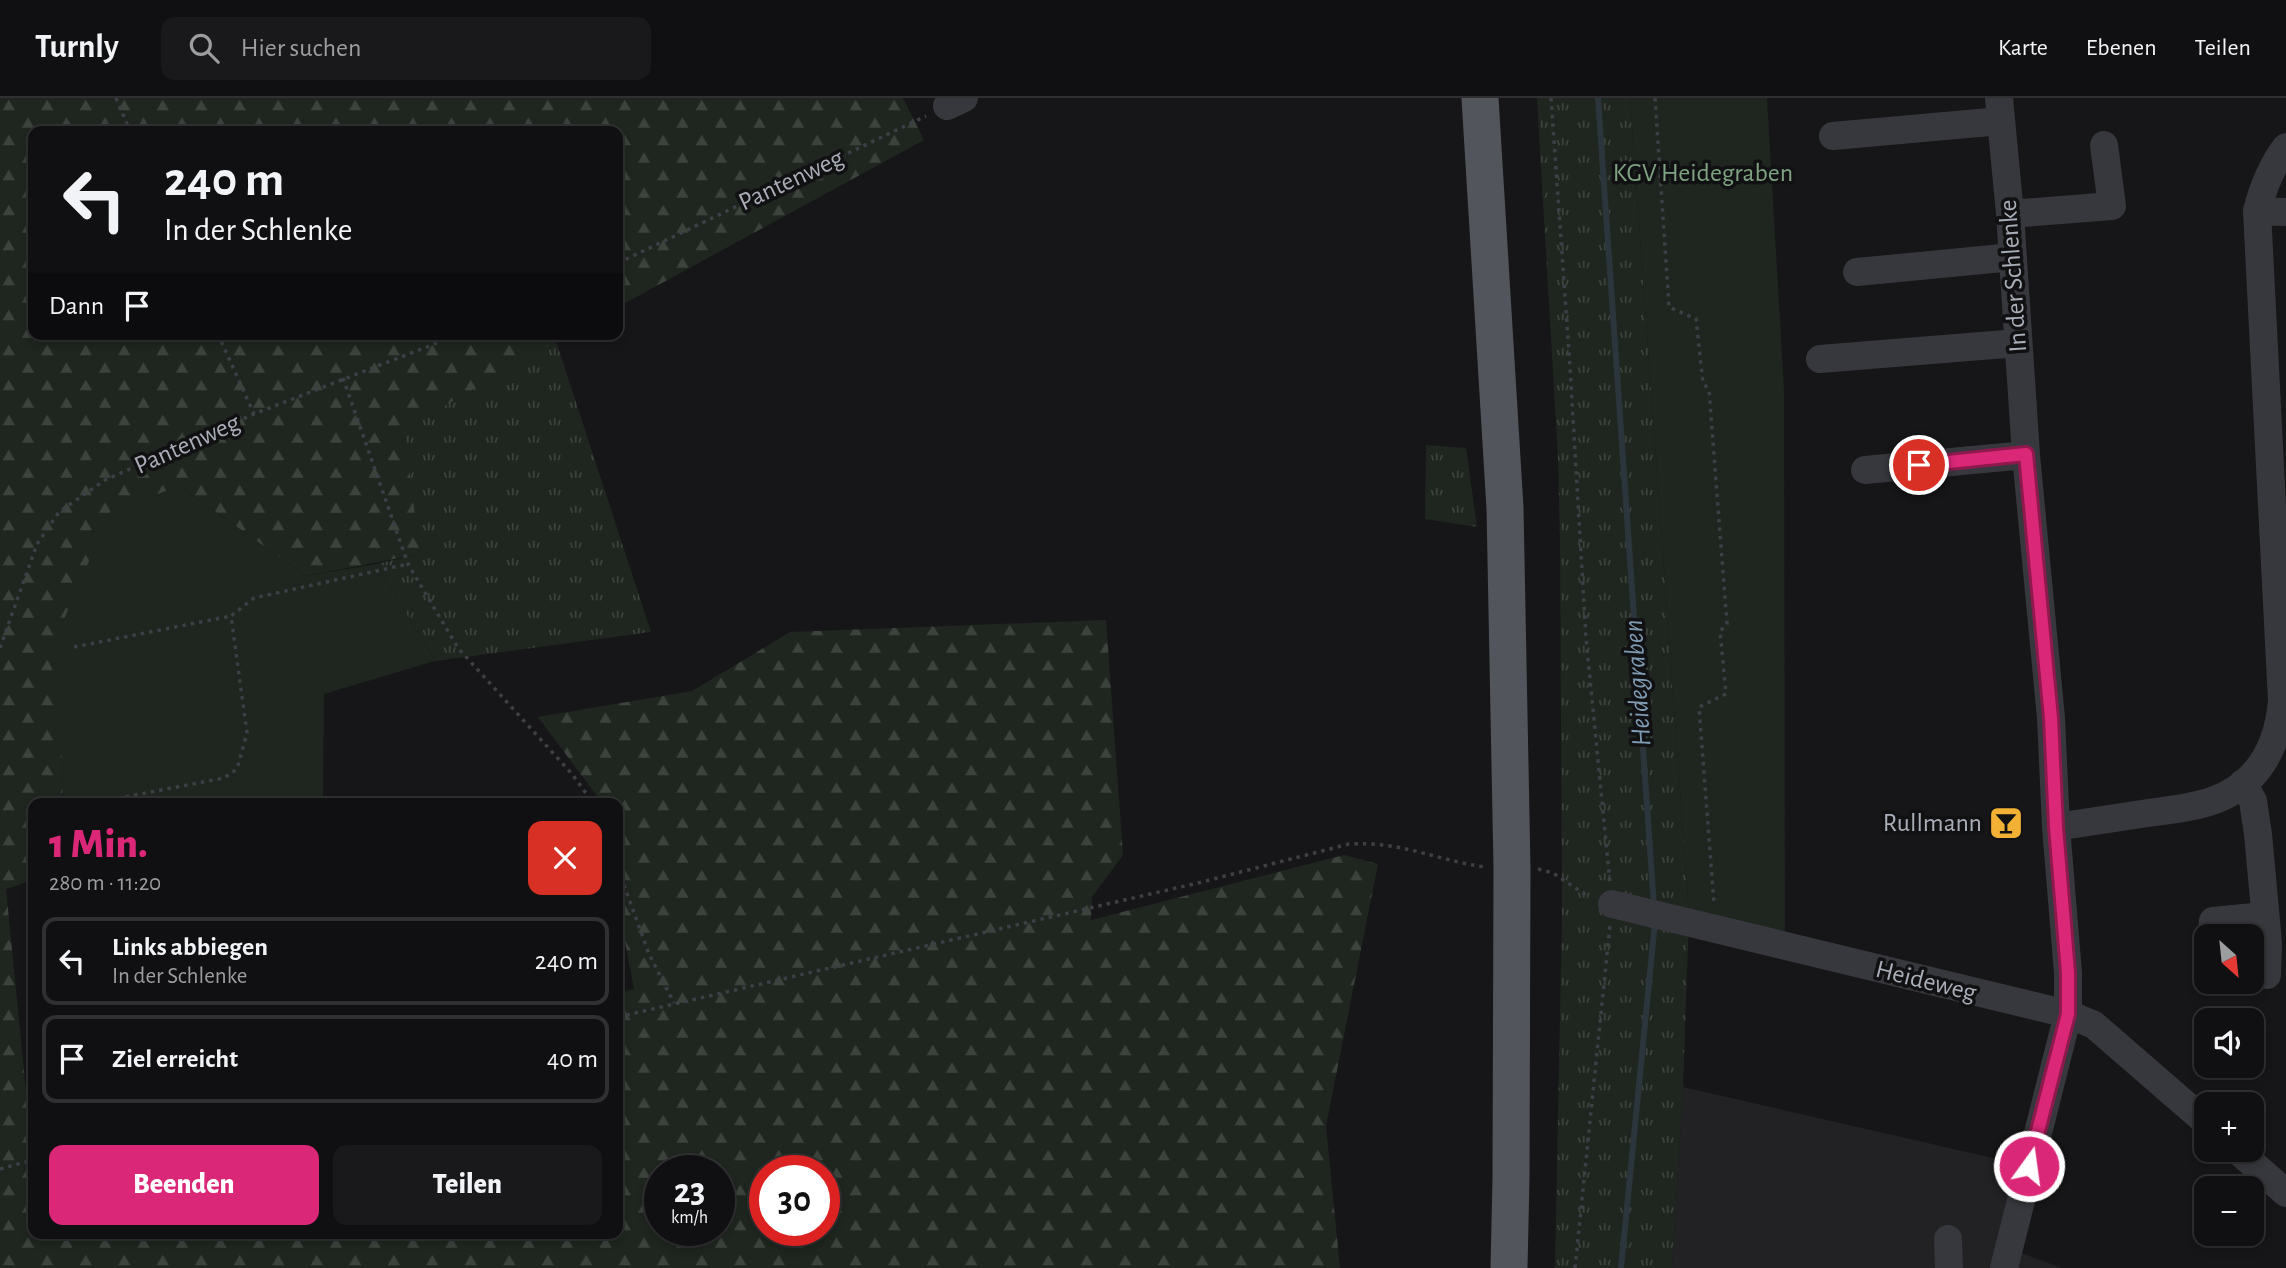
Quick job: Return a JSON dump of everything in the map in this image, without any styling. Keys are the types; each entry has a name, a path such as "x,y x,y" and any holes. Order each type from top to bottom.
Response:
{"main road":[{"path":"1480,98 1505,508 1512,868 1509,1268"}],"street":[{"path":"1833,136 2000,110"},
{"name":"In der Schlenke","path":"2000,110 2010,214 2026,454 2051,718 2056,827 2068,973 2068,1014 2004,1268"},
{"path":"2010,214 2112,206 2104,145"},
{"path":"2056,827 2194,806 2211,801 2243,783 2280,745 2282,629 2274,314 2257,211 2263,186 2274,162 2286,147"},
{"path":"2257,211 2286,212"},
{"path":"1857,272 2013,257"},
{"path":"1820,359 2018,343"},
{"path":"1865,470 2026,454"},
{"path":"2243,783 2253,801 2258,834 2268,943 2267,975"},
{"name":"Heideweg","path":"1612,904 2068,1014 2094,1025 2194,1112"},
{"path":"2213,924 2213,920 2264,916"},
{"path":"2251,1162 2286,1193"},
{"path":"1948,1239 1949,1268"}],"path":[{"path":"116,98 128,126"},
{"path":"1551,98 1586,638 1612,904 1575,1268"},
{"path":"1655,98 1669,307 1696,319 1703,383 1710,390 1727,624 1720,631 1726,694 1699,707 1716,929"},
{"name":"Pantenweg","path":"623,261 955,102"},
{"path":"221,340 254,414"},
{"name":"Pantenweg","path":"0,648 37,544 59,512 105,480 254,414 444,340"},
{"path":"343,378 408,564 458,648 572,774 589,798"},
{"path":"74,647 231,616 254,598 408,564"},
{"path":"119,798 224,778 237,769 247,733 231,616"},
{"path":"623,1016 1198,883 1349,844 1396,845 1482,866 1537,868 1553,873 1595,901 1612,904"},
{"path":"623,883 649,954 674,1003"},
{"path":"0,1169 28,1161"}],"shaded area":[{"path":"1683,1087 2028,1166 1997,1244 2062,1268 1672,1268"}],"green space":[{"path":"0,98 903,98 924,140 623,304 623,126 28,126 28,340 559,340 404,429 420,554 306,576 179,486 62,759 63,798 28,798 28,882 6,889 28,1110 28,1239 623,1239 623,992 634,989 623,931 623,798 598,798 538,717 692,691 790,632 1106,620 1123,855 1092,897 1091,920 1344,855 1378,864 1326,1126 1340,1268 0,1268"},
{"path":"1537,98 1630,98 1689,915 1683,1087 1672,1268 1555,1268 1562,916 1560,539 1558,458"},
{"name":"KGV Heidegraben","path":"1630,98 1767,98 1784,389 1785,937 1689,915"},
{"path":"556,341 651,632 435,661 376,564 420,554 403,429"},
{"path":"1426,445 1466,448 1477,527 1425,519"},
{"path":"179,486 306,576 376,564 435,661 324,694 323,798 63,798 62,759 50,652 110,512"}],"waterway":[{"name":"Heidegraben","path":"1598,98 1654,907"},
{"name":"Heidegraben","path":"1621,1268 1655,922"}],"place":[{"name":"Rullmann","path":"2006,823"}],"route":[{"path":"1919,465 2026,454 2051,718 2056,827 2068,973 2068,1014 2029,1166"}]}
